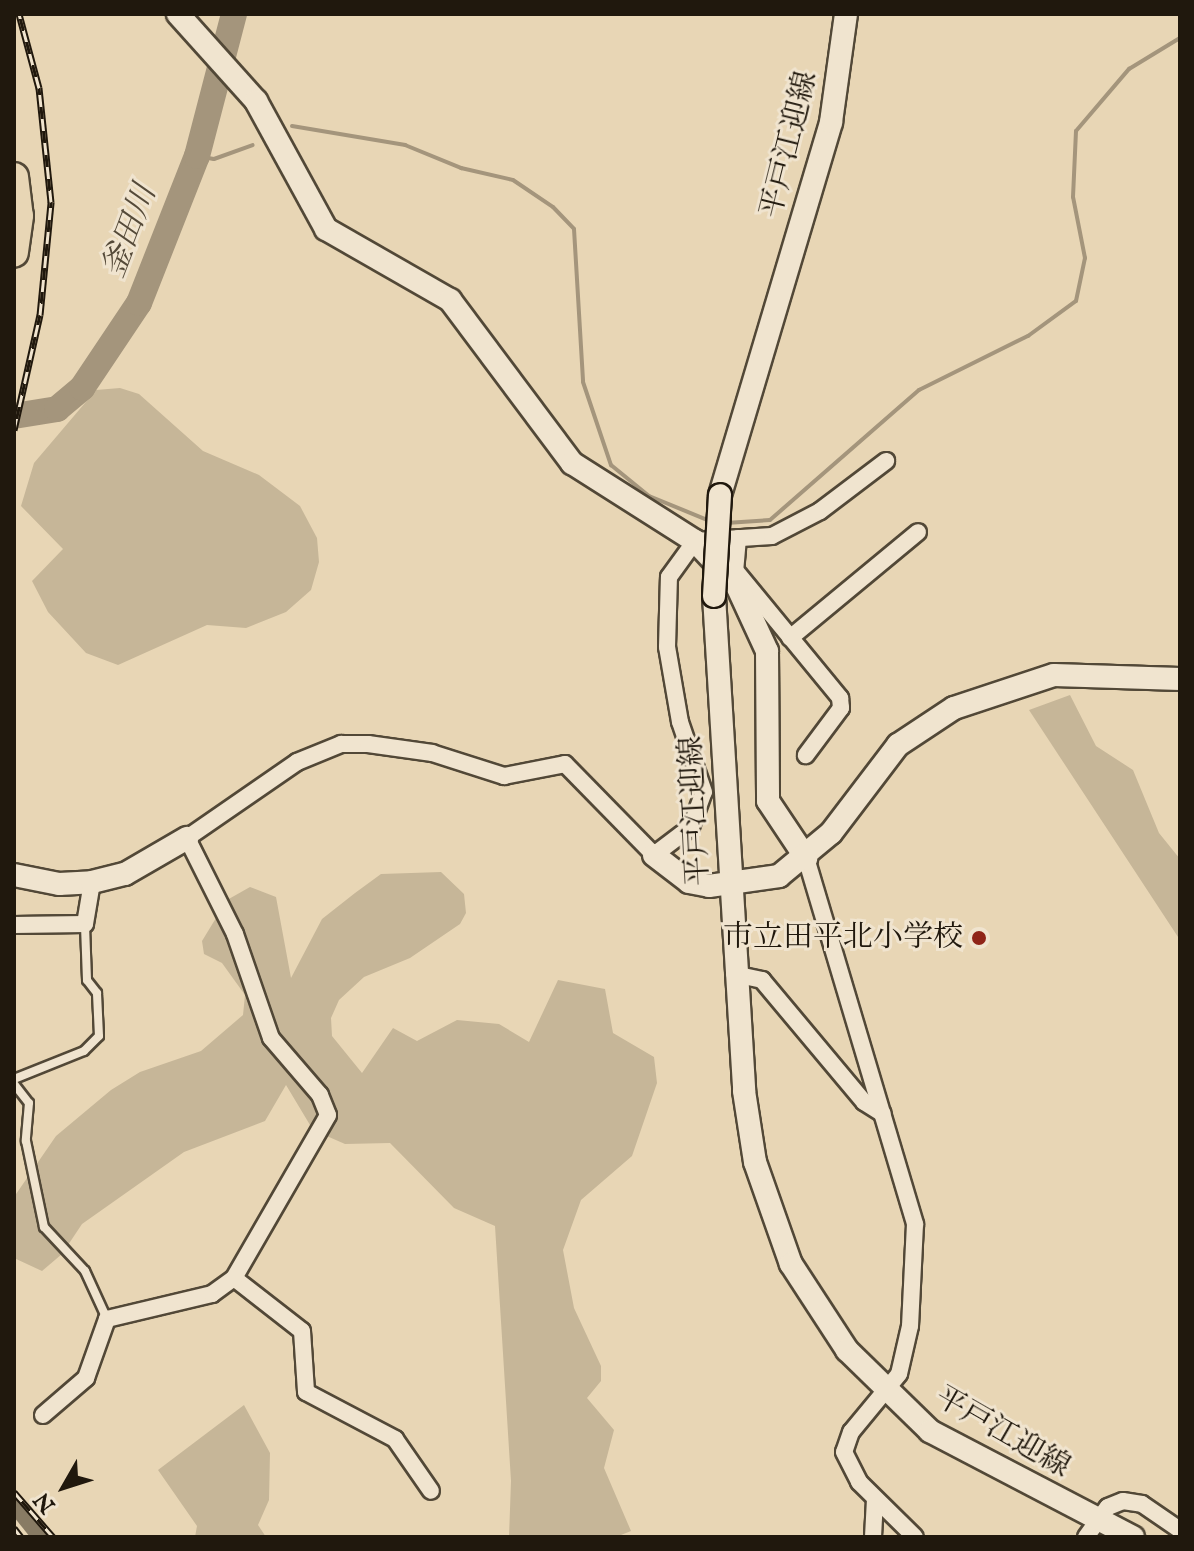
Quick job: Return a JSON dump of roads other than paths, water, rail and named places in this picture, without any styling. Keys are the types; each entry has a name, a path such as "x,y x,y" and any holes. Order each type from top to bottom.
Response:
{"highway":[{"path":"14,177 19,216 14,253"}],"street":[{"path":"178,14 269,121 326,229 450,300 572,463 695,541 737,586 758,623 767,651 768,801 806,858 915,1224 910,1326 888,1395 851,1432 844,1452 875,1501 915,1537"},
{"name":"平戸江迎線","path":"846,14 831,122 720,495 714,596 734,974 744,1091 771,1215 816,1305 888,1395 974,1458 1091,1529 1133,1537"},
{"path":"695,541 772,536 820,511 886,461"},
{"path":"790,638 918,532"},
{"path":"738,538 735,570 840,698 841,708 806,755"},
{"path":"654,855 691,827 703,809 663,615 669,577 695,541"},
{"path":"14,875 92,882 125,874 187,838 297,762 341,744 368,744 432,753 504,776 565,764 654,855 689,882 730,887 779,876 806,858 878,764 923,724 954,708 1054,675 1180,679"},
{"path":"43,1415 86,1378 107,1319 136,1317 212,1294 234,1278 328,1115 320,1095 271,1038 235,934 187,838"},
{"path":"14,925 85,924 92,882"},
{"path":"734,974 762,980 864,1102 883,1114"},
{"path":"234,1278 302,1331 306,1392 395,1439 431,1491"},
{"path":"873,1537 875,1501"},
{"path":"1091,1529 1123,1501 1142,1504 1180,1530"}],"lane":[{"path":"85,924 87,980 97,993 99,1036 84,1051 14,1082 29,1103 26,1141 44,1227 85,1271 107,1319"}],"waterway":[{"name":"釜田川","path":"14,416 57,409 82,388 139,303 197,156 234,14"},
{"path":"726,523 770,520 919,390 1028,336 1076,301 1085,258 1073,197 1076,131 1129,69 1180,38"},
{"path":"292,126 405,145 461,168 513,180 553,207 574,229 583,382 611,465 649,496 710,521"},
{"path":"197,156 214,159 253,145"}],"railway":[{"path":"14,430 40,315 51,202 39,88 19,14"},
{"path":"14,1492 53,1537"},
{"path":"14,1528 21,1537"}],"place":[{"name":"市立田平北小学校","path":"979,938"}]}
